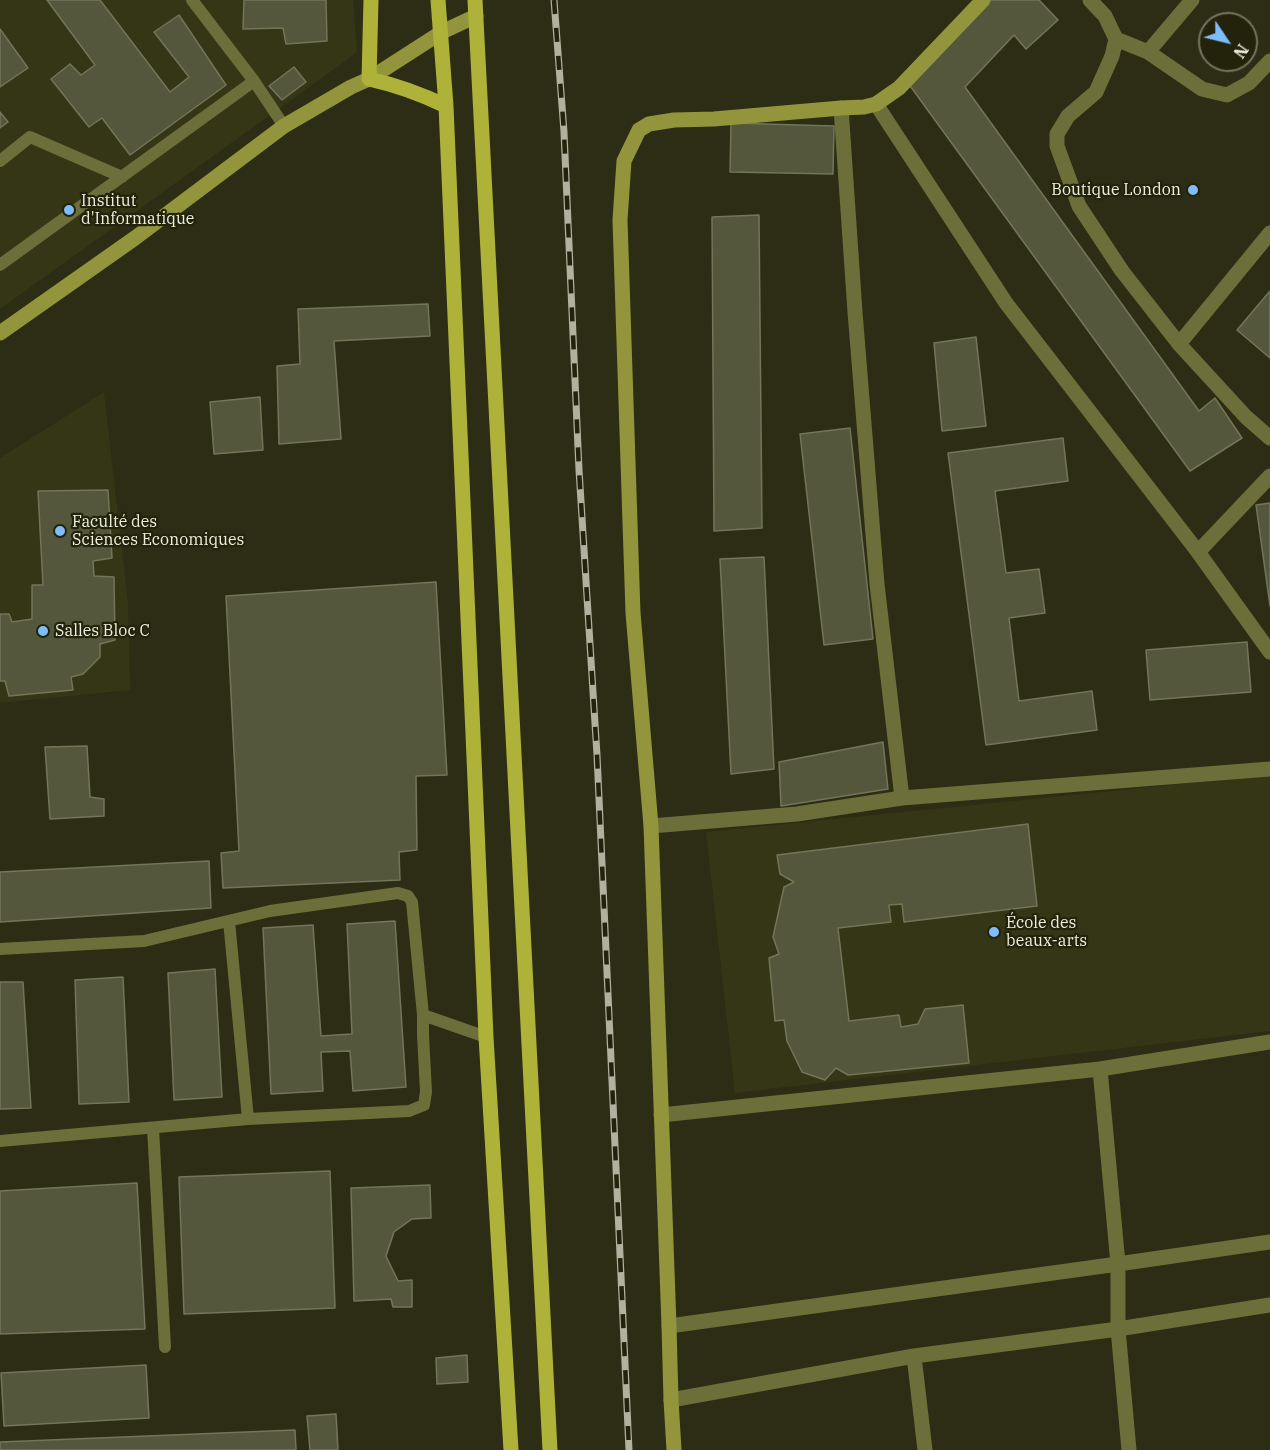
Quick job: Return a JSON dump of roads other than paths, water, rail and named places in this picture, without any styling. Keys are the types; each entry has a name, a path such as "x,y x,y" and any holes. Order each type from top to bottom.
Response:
{"main road":[{"path":"371,0 369,79 405,88 446,106"},
{"path":"438,0 446,106 486,1037 512,1450"},
{"path":"475,0 550,1450"}],"street":[{"path":"674,1450 651,826 633,613 620,220 624,161 639,130 649,123 864,107 876,104 899,88 983,0"},
{"path":"1090,0 1105,16 1116,39 1112,56 1096,93 1068,116 1057,134 1057,146 1079,206 1122,271 1179,344 1246,417 1270,438"},
{"path":"1148,52 1192,0"},
{"path":"0,333 135,237 284,126 369,79 441,32 476,16"},
{"path":"1116,39 1148,52 1202,89 1227,94 1249,83 1270,61"},
{"path":"876,104 1006,303 1198,552 1270,652"},
{"path":"841,108 877,584 902,798"},
{"path":"1179,344 1270,233"},
{"path":"1198,552 1270,476"},
{"path":"651,826 797,814 902,798 1270,769"},
{"path":"661,1115 1100,1069 1270,1042"},
{"path":"1100,1069 1118,1264 1118,1329 1129,1450"},
{"path":"669,1326 1270,1242"},
{"path":"671,1400 914,1356 1118,1329 1270,1305"},
{"path":"914,1356 925,1450"}],"lane":[{"path":"192,0 254,81 284,126"},
{"path":"0,265 254,81"},
{"path":"0,161 30,137 122,177"},
{"path":"0,949 144,941 270,911 398,893 408,896 412,902 423,1015 426,1092 424,1105 409,1111 248,1119 0,1141"},
{"path":"229,921 248,1119"},
{"path":"423,1015 486,1037"},
{"path":"153,1128 165,1347"}],"railway":[{"path":"554,0 564,132 579,470 597,755 629,1450"}],"place":[{"name":"Boutique London","path":"1193,190"},
{"name":"Institut d'Informatique","path":"69,210"},
{"name":"Faculté des Sciences Economiques","path":"60,531"},
{"name":"Salles Bloc C","path":"43,631"},
{"name":"École des beaux-arts","path":"994,932"}]}
